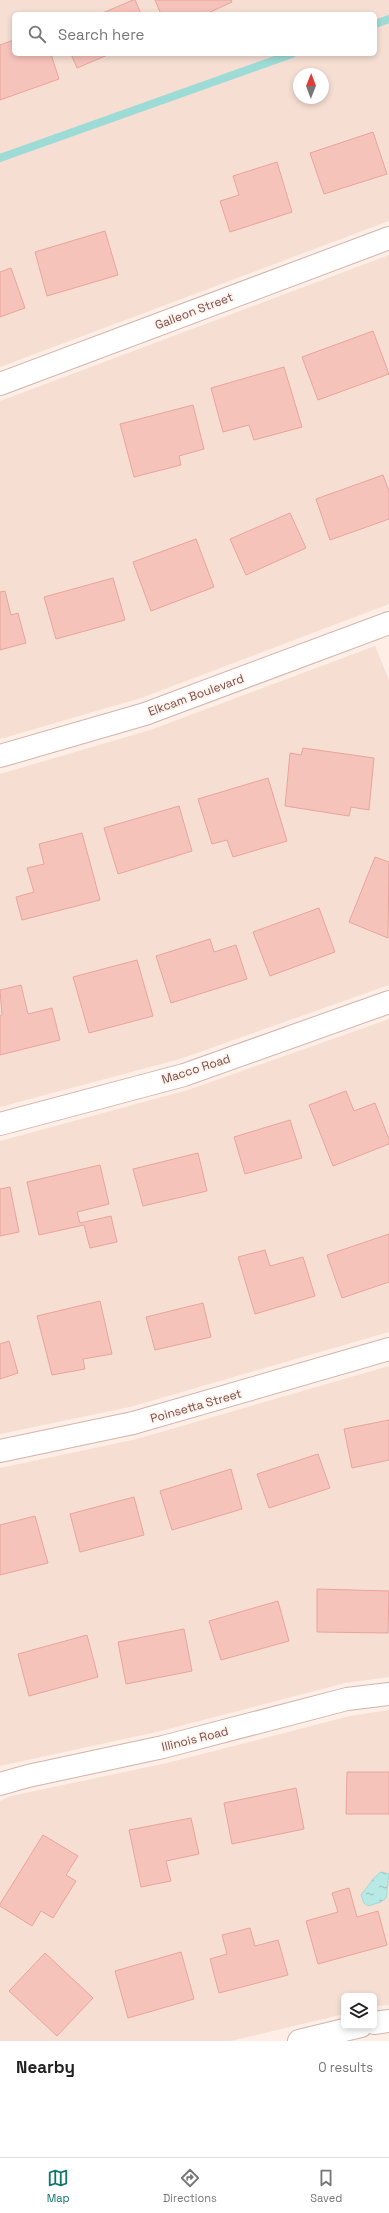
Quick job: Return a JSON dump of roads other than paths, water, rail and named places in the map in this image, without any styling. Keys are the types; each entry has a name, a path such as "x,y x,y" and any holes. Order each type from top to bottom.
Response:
{"street":[{"name":"Galleon Street","path":"0,384 389,238"},
{"name":"Elkcam Boulevard","path":"0,756 145,714 387,629"},
{"name":"Macco Road","path":"0,1124 184,1075 389,1002"},
{"name":"Poinsetta Street","path":"0,1451 133,1423 389,1349"},
{"name":"Illinois Road","path":"0,1784 28,1776 164,1747 347,1699 389,1694"},
{"path":"377,2023 389,2021"},
{"path":"299,2041 349,2029"}],"water":[{"path":"381,1872 389,1874 386,1898 381,1902 368,1906 364,1903 361,1895 374,1878"}],"waterway":[{"path":"377,23 389,19"},
{"path":"0,158 286,56"}]}
